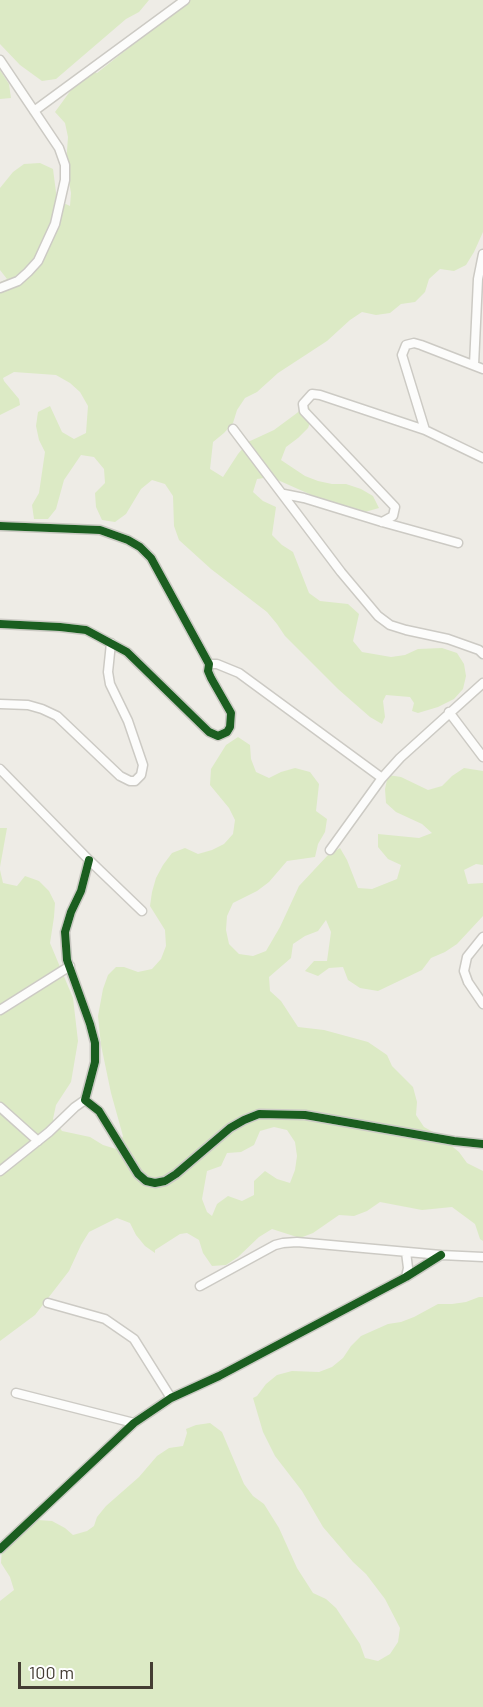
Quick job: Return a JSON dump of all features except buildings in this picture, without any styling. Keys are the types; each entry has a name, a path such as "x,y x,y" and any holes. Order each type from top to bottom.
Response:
{"street":[{"path":"34,111 184,0"},
{"path":"0,60 62,154 65,165 61,204 55,224 38,261 18,281 0,288"},
{"path":"474,365 483,254"},
{"path":"425,430 402,355 406,345 414,343 421,345 483,369"},
{"path":"382,522 393,516 395,507 304,411 303,404 312,394 425,430 483,458"},
{"path":"233,429 341,572 378,616 390,625 447,639 479,650 483,654"},
{"path":"284,494 458,543"},
{"path":"0,526 100,530 134,543 150,558 209,664 208,671 211,678 231,713 230,727 227,732 218,736 209,732 127,652 86,630 0,624"},
{"path":"0,704 28,705 57,716 120,776 135,781 141,775 143,765 128,721 110,684 108,672 111,643"},
{"path":"209,664 217,664 239,673 382,778"},
{"path":"330,850 382,778 407,751 483,683"},
{"path":"450,712 483,757"},
{"path":"0,769 89,861 142,911"},
{"path":"0,1171 85,1100 94,1062 95,1043 70,966 65,932 81,891 89,861"},
{"path":"483,937 466,957 464,971 468,982 483,1004"},
{"path":"0,1010 70,966"},
{"path":"85,1100 99,1111 138,1174 146,1181 155,1183 165,1181 176,1174 230,1128 259,1114 305,1115 483,1144"},
{"path":"0,1107 38,1141"},
{"path":"200,1286 275,1245 283,1243 297,1242 483,1257"},
{"path":"406,1252 408,1268 406,1276"},
{"path":"0,1549 134,1423 171,1398 219,1376 441,1255"},
{"path":"48,1304 105,1319 121,1328 134,1339 171,1398"},
{"path":"16,1393 134,1423"}],"green space":[{"path":"0,0 149,0 139,12 126,19 56,79 42,81 20,65 0,44"},
{"path":"189,0 483,0 483,232 474,252 466,265 454,271 440,269 429,279 425,292 415,302 401,304 390,313 376,315 362,312 327,341 278,373 257,392 245,398 237,410 233,423 213,442 210,469 223,477 248,442 274,430 307,403 313,415 308,428 286,447 281,460 305,476 318,481 346,484 361,489 373,496 379,508 365,512 351,510 271,477 257,479 253,492 263,501 276,507 272,535 293,552 309,593 320,601 348,604 359,614 353,641 362,652 391,657 405,655 418,649 442,648 457,653 464,664 466,676 463,689 454,699 438,707 418,713 412,711 414,703 410,697 386,695 383,701 385,717 382,724 370,717 338,689 285,636 267,612 211,569 179,540 174,526 173,496 165,484 152,480 141,489 126,514 115,522 102,520 96,507 95,493 105,483 104,469 94,457 81,455 64,480 56,509 48,519 34,519 32,505 39,493 45,452 36,426 38,412 50,406 62,432 74,439 86,433 88,406 80,392 56,375 14,372 3,378 19,399 20,405 0,415 0,282 7,279 0,270 0,188 13,172 24,164 40,163 53,169 57,200 70,206 71,193 66,165 68,137 65,123 55,112 71,90 82,80 97,73"},
{"path":"0,70 9,84 11,98 0,99"},
{"path":"238,737 250,745 251,759 256,772 269,778 295,768 310,772 319,784 316,811 327,819 325,832 318,844 315,857 287,861 269,882 233,903 227,916 226,930 229,944 239,954 253,956 266,951 299,886 328,855 340,848 358,888 372,889 397,879 401,865 388,859 378,847 378,834 419,838 432,833 422,824 396,812 386,803 385,789 388,775 401,777 428,790 442,786 464,768 483,771 483,865 476,864 464,870 468,884 483,883 483,916 457,944 431,958 422,970 378,991 360,988 348,980 343,967 329,968 318,976 305,971 314,961 327,961 331,932 326,920 318,931 293,944 291,958 269,977 270,991 281,1001 298,1027 324,1030 368,1042 387,1055 392,1066 413,1087 417,1102 416,1115 424,1127 437,1134 459,1152 467,1163 483,1171 483,1241 480,1239 475,1224 452,1207 422,1210 380,1202 354,1216 339,1215 313,1233 300,1238 272,1229 226,1265 212,1266 203,1253 199,1240 187,1233 180,1234 155,1250 155,1253 145,1246 130,1223 117,1218 89,1232 69,1271 35,1315 0,1341 0,870 3,883 17,886 25,876 39,881 49,891 55,903 50,943 73,998 78,1041 71,1082 56,1105 53,1119 62,1131 90,1137 103,1145 116,1149 123,1136 101,1045 98,1016 103,989 108,975 116,967 138,972 152,969 161,959 166,946 165,930 150,906 156,878 172,853 185,848 198,854 212,850 224,844 233,834 235,820 229,808 210,785 211,769 226,745","holes":["274,1127 287,1130 295,1142 297,1156 290,1183 277,1179 265,1171 254,1181 254,1195 242,1201 228,1196 217,1204 212,1216 207,1212 202,1199 207,1171 221,1166 227,1153 241,1152 254,1145 260,1131"]},
{"path":"0,828 7,828 0,867"},
{"path":"483,1297 483,1707 0,1707 0,1601 14,1590 10,1577 1,1563 6,1535 15,1535 38,1520 52,1521 73,1535 87,1531 94,1526 97,1517 106,1506 139,1477 157,1456 169,1448 183,1446 186,1429 210,1423 222,1432 244,1484 253,1496 264,1504 279,1528 297,1568 313,1593 326,1599 336,1608 360,1644 365,1658 378,1661 390,1654 398,1642 400,1628 385,1599 366,1574 323,1527 302,1491 275,1456 263,1432 253,1398 277,1375 292,1371 319,1372 332,1367 343,1358 361,1336 388,1324 414,1317 438,1304 466,1302"}],"cycle path":[{"path":"0,526 100,530 140,547 151,558 209,664 208,671 211,678 231,713 230,727 227,732 218,736 209,732 127,652 86,630 0,624"},
{"path":"89,860 81,891 65,932 67,960 95,1043 95,1062 85,1100 99,1111 138,1174 146,1181 155,1183 165,1181 230,1128 259,1114 305,1115 483,1144"},
{"path":"0,1549 134,1423 171,1398 219,1376 406,1277 441,1255"}]}
